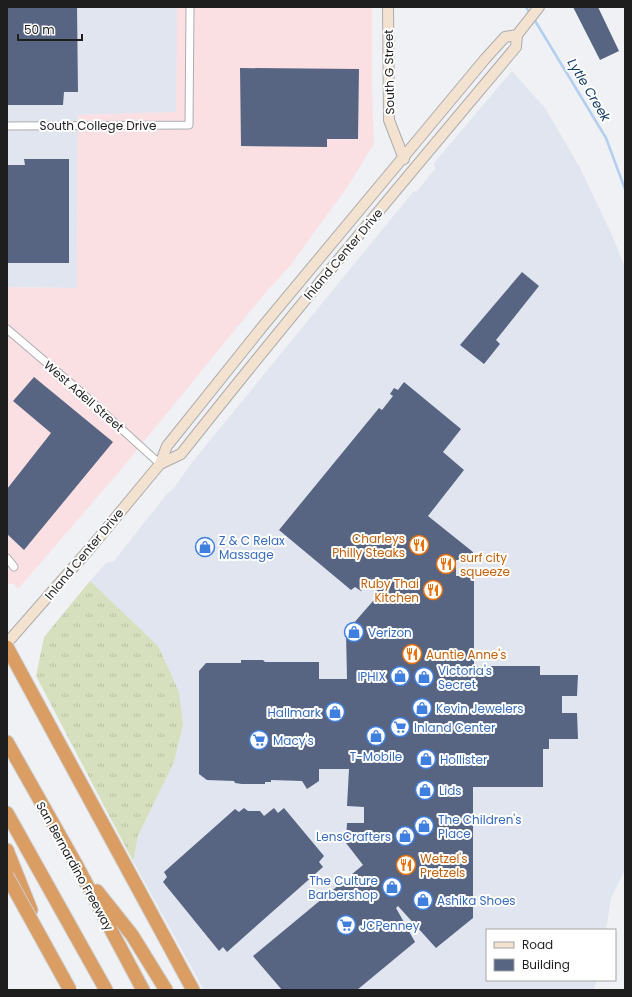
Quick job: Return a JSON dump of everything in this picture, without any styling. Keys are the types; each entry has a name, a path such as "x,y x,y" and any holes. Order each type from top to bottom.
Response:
{"highway":[{"path":"7,647 193,990"},
{"name":"San Bernardino Freeway","path":"7,742 77,866 143,990"},
{"path":"7,813 106,990"},
{"path":"7,850 62,990"},
{"path":"77,866 132,935 166,990"},
{"path":"7,876 70,990"}],"main road":[{"name":"South G Street","path":"388,7 389,120 404,159"},
{"name":"Inland Center Drive","path":"160,464 180,454 274,337 516,47 516,35 539,7"},
{"name":"Inland Center Drive","path":"7,643 92,546 160,464 168,446 248,344 505,37 516,35"}],"street":[{"name":"South College Drive","path":"7,126 189,125 190,7"},
{"name":"West Adell Street","path":"7,329 82,393 160,464"},
{"path":"7,558 14,567"}],"shaded area":[{"path":"7,7 177,7 177,112 78,115 77,288 7,287"},
{"path":"177,7 372,7 372,90 374,144 348,186 290,266 266,292 119,472 18,589 14,584 7,584 7,287 77,288 78,115 176,112"},
{"path":"512,71 545,108 580,168 612,235 625,268 625,870 611,898 606,929 486,929 486,981 597,981 594,990 204,990 133,861 138,836 174,762 183,725 90,581 106,563 114,561 166,495 173,489 194,460 413,192 417,191 435,169 434,163"}],"green space":[{"path":"90,581 158,646 179,692 183,725 174,762 138,836 133,861 36,676 44,637"}],"building":[{"path":"7,7 77,7 78,92 64,92 63,105 7,105"},
{"path":"573,7 598,7 619,51 600,60"},
{"path":"240,68 359,69 358,139 327,139 327,147 241,146"},
{"path":"24,159 69,159 69,263 7,263 7,165 25,165"},
{"path":"522,272 539,286 496,340 500,344 484,364 460,345"},
{"path":"34,377 113,442 24,550 7,534 7,489 51,433 13,401"},
{"path":"404,382 461,429 443,452 464,470 428,516 473,552 473,560 456,560 456,576 474,576 474,666 540,666 540,675 578,675 577,696 562,696 562,713 577,713 578,739 549,739 549,749 543,749 543,787 473,787 473,918 436,948 398,906 396,908 415,942 357,990 282,990 253,956 363,865 346,843 347,823 364,823 364,807 347,806 349,769 319,769 319,781 307,789 302,781 271,780 271,782 265,782 265,784 242,784 235,783 234,781 207,780 199,774 199,671 206,663 241,663 241,660 263,660 265,662 319,662 319,679 347,679 346,632 380,593 367,583 361,591 355,587 351,590 279,530 379,408 382,410 393,396 390,394 394,388 398,390"},
{"path":"244,808 248,811 260,811 264,816 274,808 278,813 284,808 324,856 319,862 323,867 227,952 223,947 219,951 163,882 167,877 164,872 235,809 239,812"}],"waterway":[{"name":"Lytle Creek","path":"526,7 530,13"},
{"name":"Lytle Creek","path":"534,19 606,138 625,189"}],"place":[{"name":"Charleys Philly Steaks","path":"419,545"},
{"name":"Z & C Relax Massage","path":"205,547"},
{"name":"surf city squeeze","path":"446,564"},
{"name":"Ruby Thai Kitchen","path":"433,590"},
{"name":"Verizon","path":"354,632"},
{"name":"Auntie Anne's","path":"412,654"},
{"name":"IPHIX","path":"400,676"},
{"name":"Victoria's Secret","path":"424,677"},
{"name":"Kevin Jewelers","path":"422,708"},
{"name":"Hallmark","path":"335,712"},
{"name":"Inland Center","path":"400,727"},
{"name":"T-Mobile","path":"376,736"},
{"name":"Macy's","path":"259,740"},
{"name":"Hollister","path":"426,759"},
{"name":"Lids","path":"425,790"},
{"name":"The Children's Place","path":"424,826"},
{"name":"LensCrafters","path":"405,836"},
{"name":"Wetzel's Pretzels","path":"406,865"},
{"name":"The Culture Barbershop","path":"392,887"},
{"name":"Ashika Shoes","path":"423,900"},
{"name":"JCPenney","path":"346,925"}]}
